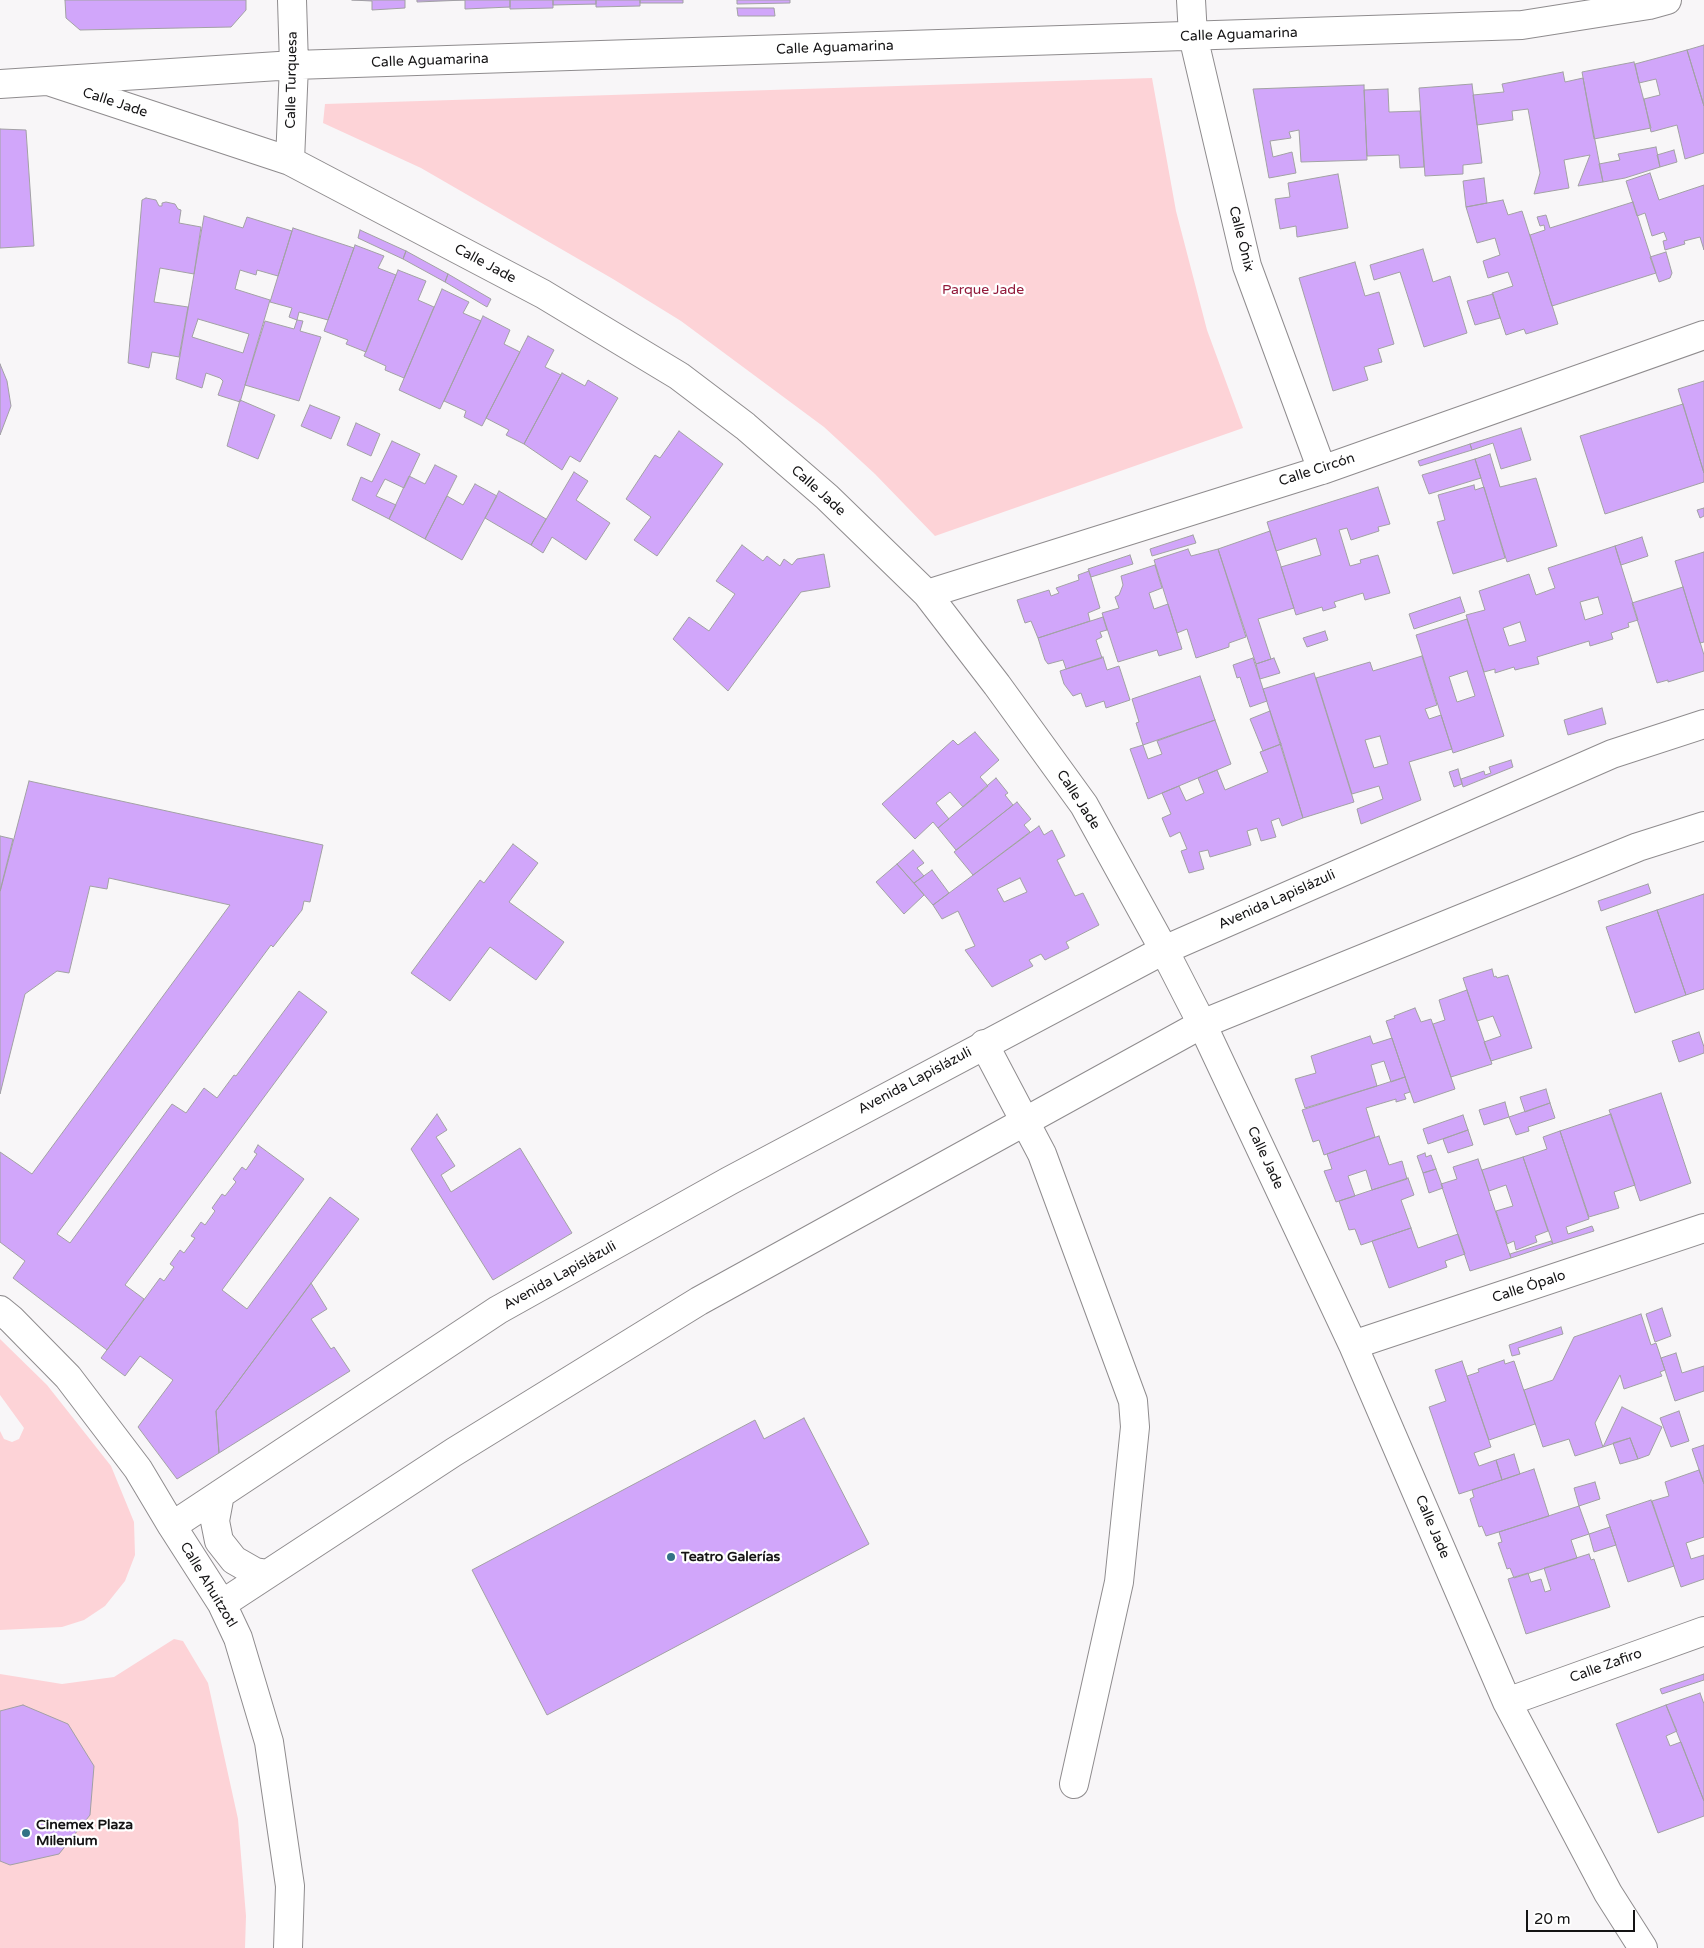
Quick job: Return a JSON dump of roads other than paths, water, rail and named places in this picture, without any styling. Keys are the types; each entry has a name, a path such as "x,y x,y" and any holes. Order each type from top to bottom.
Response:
{"street":[{"name":"Calle Turquesa","path":"290,161 294,65 292,0"},
{"name":"Calle Ónix","path":"1192,0 1193,36 1247,266 1322,470"},
{"name":"Calle Aguamarina","path":"0,84 294,65 1522,24 1649,6 1668,0"},
{"name":"Calle Jade","path":"51,82 290,161 543,294 679,376 745,426 827,498 927,594 997,685 1084,805 1164,950 1202,1024 1354,1345 1507,1702 1608,1893 1643,1948"},
{"name":"Calle Circón","path":"927,594 1322,470 1704,335"},
{"name":"Avenida Lapislázuli","path":"172,1526 498,1310 737,1177 984,1044 1164,950 1612,754 1704,724"},
{"path":"222,1604 454,1452 699,1300 1202,1024 1638,847 1704,826"},
{"path":"984,1044 1042,1154 1133,1401 1135,1427 1119,1582 1074,1784"},
{"name":"Calle Ópalo","path":"1354,1345 1704,1228"},
{"name":"Calle Ahuítzotl","path":"0,1310 68,1377 138,1469 222,1604 238,1638 269,1742 290,1886 288,1948"},
{"path":"220,1494 215,1521 219,1542 234,1560 255,1572 268,1574"},
{"name":"Calle Zafiro","path":"1507,1702 1704,1631"}],"place":[{"name":"Teatro Galerías","path":"671,1557"},
{"name":"Cinemex Plaza Milenium","path":"26,1833"}],"park label":[{"name":"Parque Jade","path":"983,290"}]}
